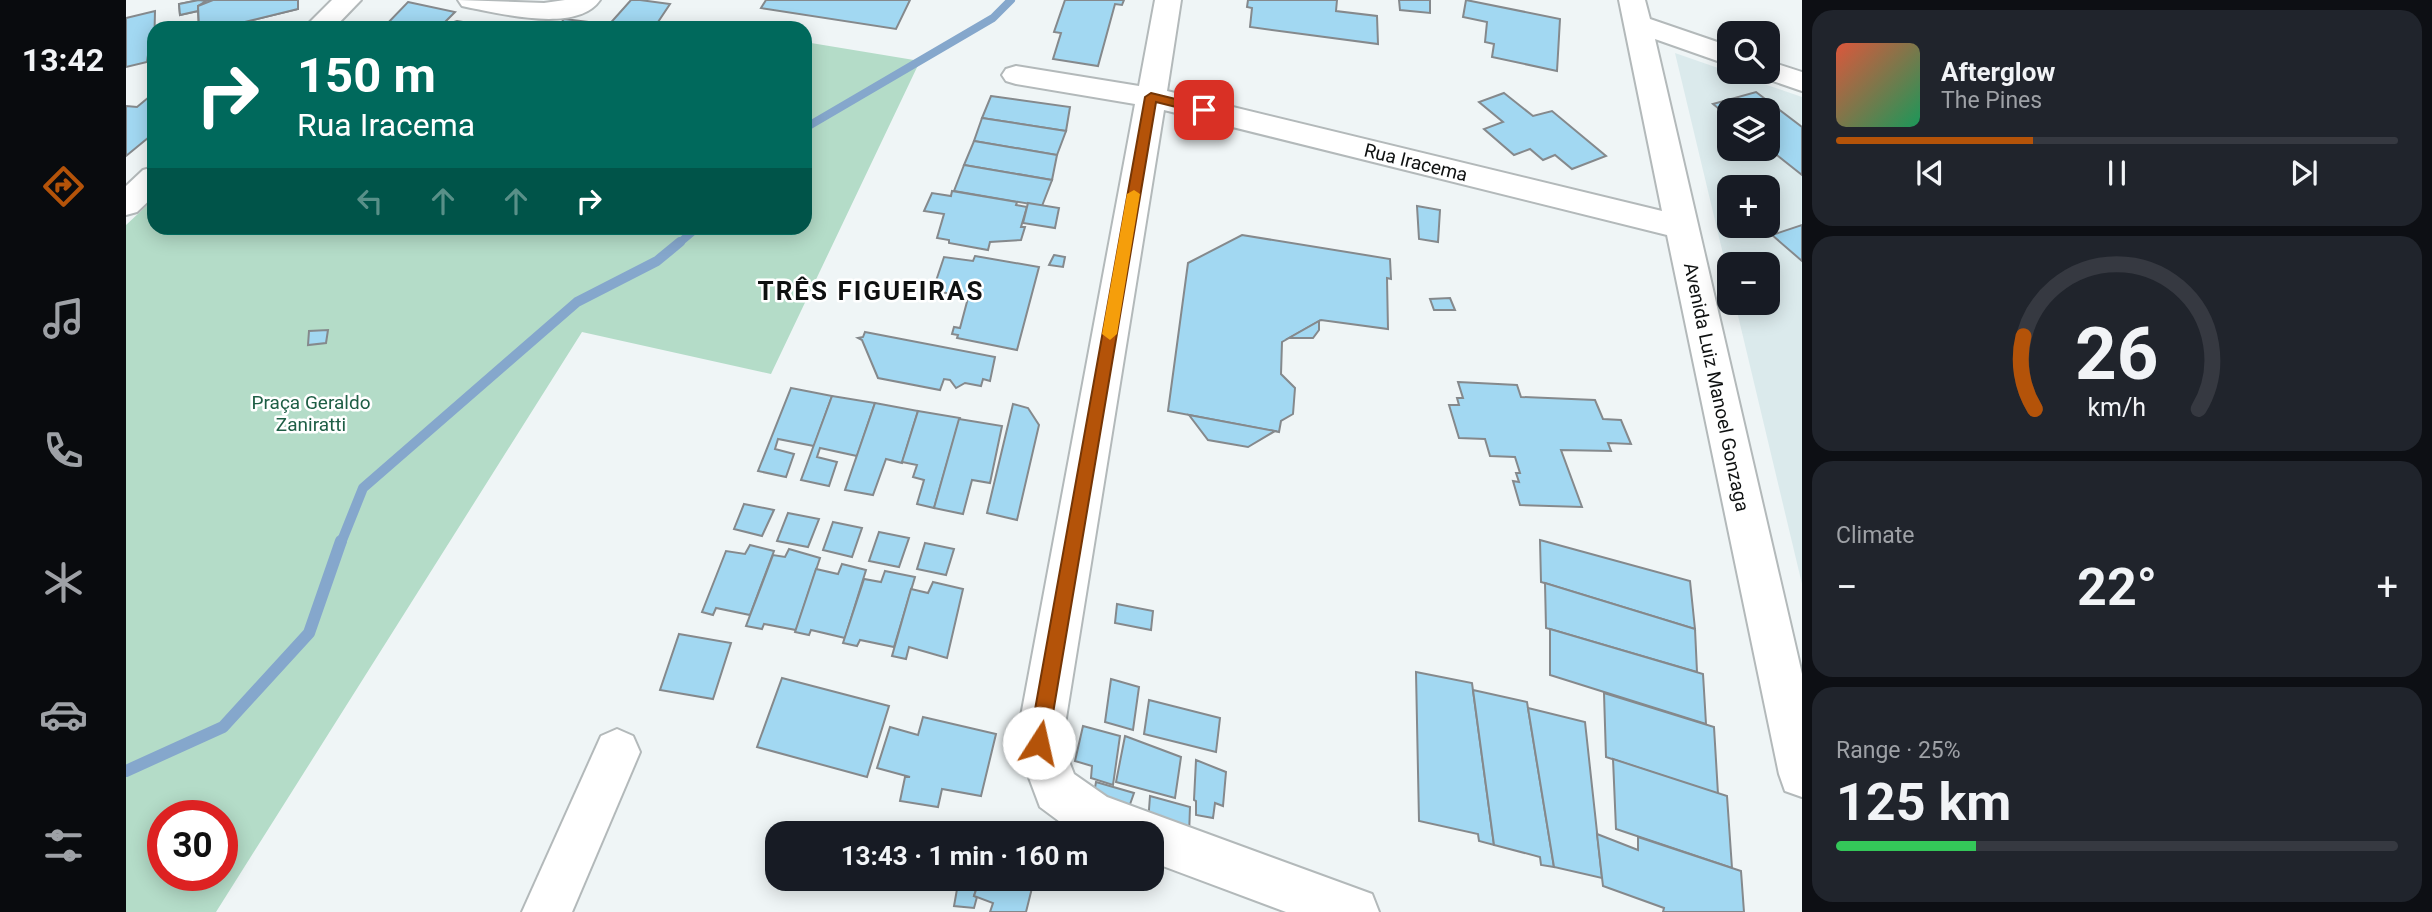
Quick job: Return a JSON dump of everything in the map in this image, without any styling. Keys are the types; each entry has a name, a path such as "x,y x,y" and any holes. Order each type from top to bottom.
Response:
{"street":[{"path":"326,21 348,0"},
{"path":"471,0 541,13 562,11 587,0"},
{"path":"1106,821 1092,816 1056,790 1039,743 1168,0"},
{"path":"1634,12 1717,51"},
{"name":"Avenida Luiz Manoel Gonzaga","path":"1634,12 1802,774"},
{"path":"1780,74 1802,82"},
{"name":"Rua Iracema","path":"1016,75 1151,97 1682,227"},
{"path":"126,204 147,184"},
{"path":"547,912 617,752"},
{"path":"1164,842 1354,912"}],"shaded area":[{"path":"1675,53 1717,68 1717,84 1764,84 1802,97 1802,584 1738,315 1780,315 1780,252 1723,252 1719,238 1780,238 1780,175 1717,175 1717,229"}],"green space":[{"name":"Praça Geraldo Zaniratti","path":"812,43 920,61 771,374 582,332 238,877 238,800 147,800 147,891 229,891 216,912 126,912 126,225 147,206 147,235 812,235"}],"building":[{"path":"199,0 298,0 298,9 249,21 199,21 198,11 180,15 179,4"},
{"path":"213,0 298,0 298,9 249,21 199,21 198,6"},
{"path":"631,0 670,4 659,21 612,21"},
{"path":"766,0 910,0 896,29 761,8"},
{"path":"1065,0 1124,0 1122,5 1115,4 1098,66 1053,59 1061,33 1054,32"},
{"path":"1248,0 1337,0 1336,11 1377,16 1378,44 1250,27 1252,8 1247,7"},
{"path":"1399,0 1430,0 1430,13 1400,10"},
{"path":"1466,0 1560,19 1557,71 1492,57 1494,44 1485,42 1487,22 1463,17"},
{"path":"206,1 198,6 198,11 180,15 179,4"},
{"path":"408,2 455,12 446,21 390,21"},
{"path":"155,11 155,21 147,21 147,62 126,67 126,18"},
{"path":"1756,92 1764,98 1734,98"},
{"path":"1504,93 1533,116 1552,111 1606,156 1572,169 1555,155 1543,160 1530,149 1514,155 1484,129 1503,122 1479,102"},
{"path":"991,96 1070,107 1066,131 982,118"},
{"path":"147,99 147,139 126,156 126,106 137,107"},
{"path":"1780,110 1802,127 1802,175 1780,158"},
{"path":"982,118 1066,131 1057,155 974,141"},
{"path":"974,141 1057,155 1052,180 964,165"},
{"path":"964,165 1052,180 1042,206 954,191"},
{"path":"952,191 1017,202 1016,205 1027,207 1021,227 1025,227 1021,240 990,242 988,250 949,243 949,240 937,238 944,214 924,211 932,193 951,196"},
{"path":"1028,203 1059,208 1055,228 1023,223"},
{"path":"1417,206 1440,210 1438,242 1419,239"},
{"path":"1802,225 1802,261 1775,238 1780,238 1780,232"},
{"path":"1242,235 1390,259 1391,279 1387,278 1388,329 1321,320 1282,342 1281,374 1295,388 1293,414 1281,421 1279,432 1168,411 1188,263"},
{"path":"1054,255 1065,257 1063,267 1049,265"},
{"path":"975,256 1039,267 1017,350 957,338 958,335 952,334 954,327 960,328 968,298 933,290 944,257 973,261"},
{"path":"1450,298 1455,310 1434,310 1430,299"},
{"path":"1319,321 1319,330 1313,338 1289,338"},
{"path":"328,330 326,343 308,345 309,331"},
{"path":"865,332 995,357 990,381 983,379 981,386 965,383 956,388 950,380 944,379 940,390 878,378 862,340 858,338 863,337"},
{"path":"1458,382 1517,385 1521,397 1595,400 1603,419 1621,420 1631,444 1608,443 1611,451 1561,450 1582,507 1520,505 1513,481 1519,482 1516,473 1520,473 1515,457 1490,456 1485,439 1459,438 1449,405 1459,405 1457,398 1463,398"},
{"path":"791,388 832,396 814,446 778,439 775,449 794,454 786,477 758,471"},
{"path":"832,396 875,403 857,456 820,448 817,457 837,462 829,486 801,480"},
{"path":"875,403 918,411 902,463 886,459 873,495 845,490"},
{"path":"1013,404 1028,408 1039,425 1017,520 987,513"},
{"path":"918,411 960,418 934,508 917,504 924,480 913,477 917,465 902,462"},
{"path":"1189,415 1275,431 1248,447 1208,440"},
{"path":"959,419 1002,426 990,483 972,480 963,514 934,508"},
{"path":"744,504 774,510 762,536 734,529"},
{"path":"788,513 819,519 808,547 777,541"},
{"path":"833,522 862,528 852,557 823,550"},
{"path":"879,532 909,538 899,567 869,561"},
{"path":"1540,540 1690,581 1695,629 1541,582"},
{"path":"925,543 954,549 946,575 917,569"},
{"path":"750,545 774,551 750,615 716,608 713,615 702,612 726,551 745,554"},
{"path":"789,549 820,558 796,630 764,624 762,629 746,626 773,555 785,557"},
{"path":"842,564 866,570 845,638 811,630 809,635 795,632 816,569 838,574"},
{"path":"885,571 915,577 894,647 860,640 857,646 843,643 864,579 881,582"},
{"path":"933,582 963,589 947,658 909,647 906,659 892,656 911,589 928,593"},
{"path":"1545,583 1695,629 1697,672 1546,628"},
{"path":"1117,604 1153,611 1151,630 1115,623"},
{"path":"1550,629 1703,674 1706,724 1550,675"},
{"path":"679,634 731,643 713,699 660,690"},
{"path":"1416,672 1472,683 1494,845 1479,841 1478,834 1419,821"},
{"path":"782,678 889,706 867,777 757,747"},
{"path":"1111,679 1139,687 1133,730 1105,722"},
{"path":"1473,690 1527,702 1554,867 1541,865 1540,857 1494,845"},
{"path":"1604,693 1714,727 1718,794 1606,757"},
{"path":"1149,700 1220,718 1216,752 1144,734"},
{"path":"1528,708 1585,722 1602,878 1554,867"},
{"path":"923,717 996,734 981,796 942,789 938,807 900,801 905,777 910,777 877,768 890,727 918,735"},
{"path":"1083,726 1120,736 1113,785 1091,778 1092,766 1075,761"},
{"path":"1125,736 1181,757 1175,798 1116,782"},
{"path":"1613,759 1727,796 1732,868 1616,829"},
{"path":"1196,760 1226,772 1223,806 1215,803 1213,818 1196,815"},
{"path":"1096,782 1134,793 1128,810 1092,805"},
{"path":"1150,796 1190,807 1189,836 1164,828 1164,821 1148,821"},
{"path":"1597,834 1638,850 1638,837 1741,871 1744,912 1663,912 1664,908 1603,886"},
{"path":"957,891 976,891 974,908 954,906"},
{"path":"976,891 1031,891 1026,912 990,912 993,903 974,896"}],"waterway":[{"path":"812,124 993,18 1011,0"},
{"path":"678,244 689,235"},
{"path":"341,543 363,488 577,302 657,261 680,242"},
{"path":"126,771 223,727 309,633 341,541"}],"slow traffic":[{"path":"1110,334 1134,194"}],"district":[{"name":"TRÊS FIGUEIRAS","path":"871,291"}],"route":[{"path":"1039,743 1151,97 1204,110"}]}
